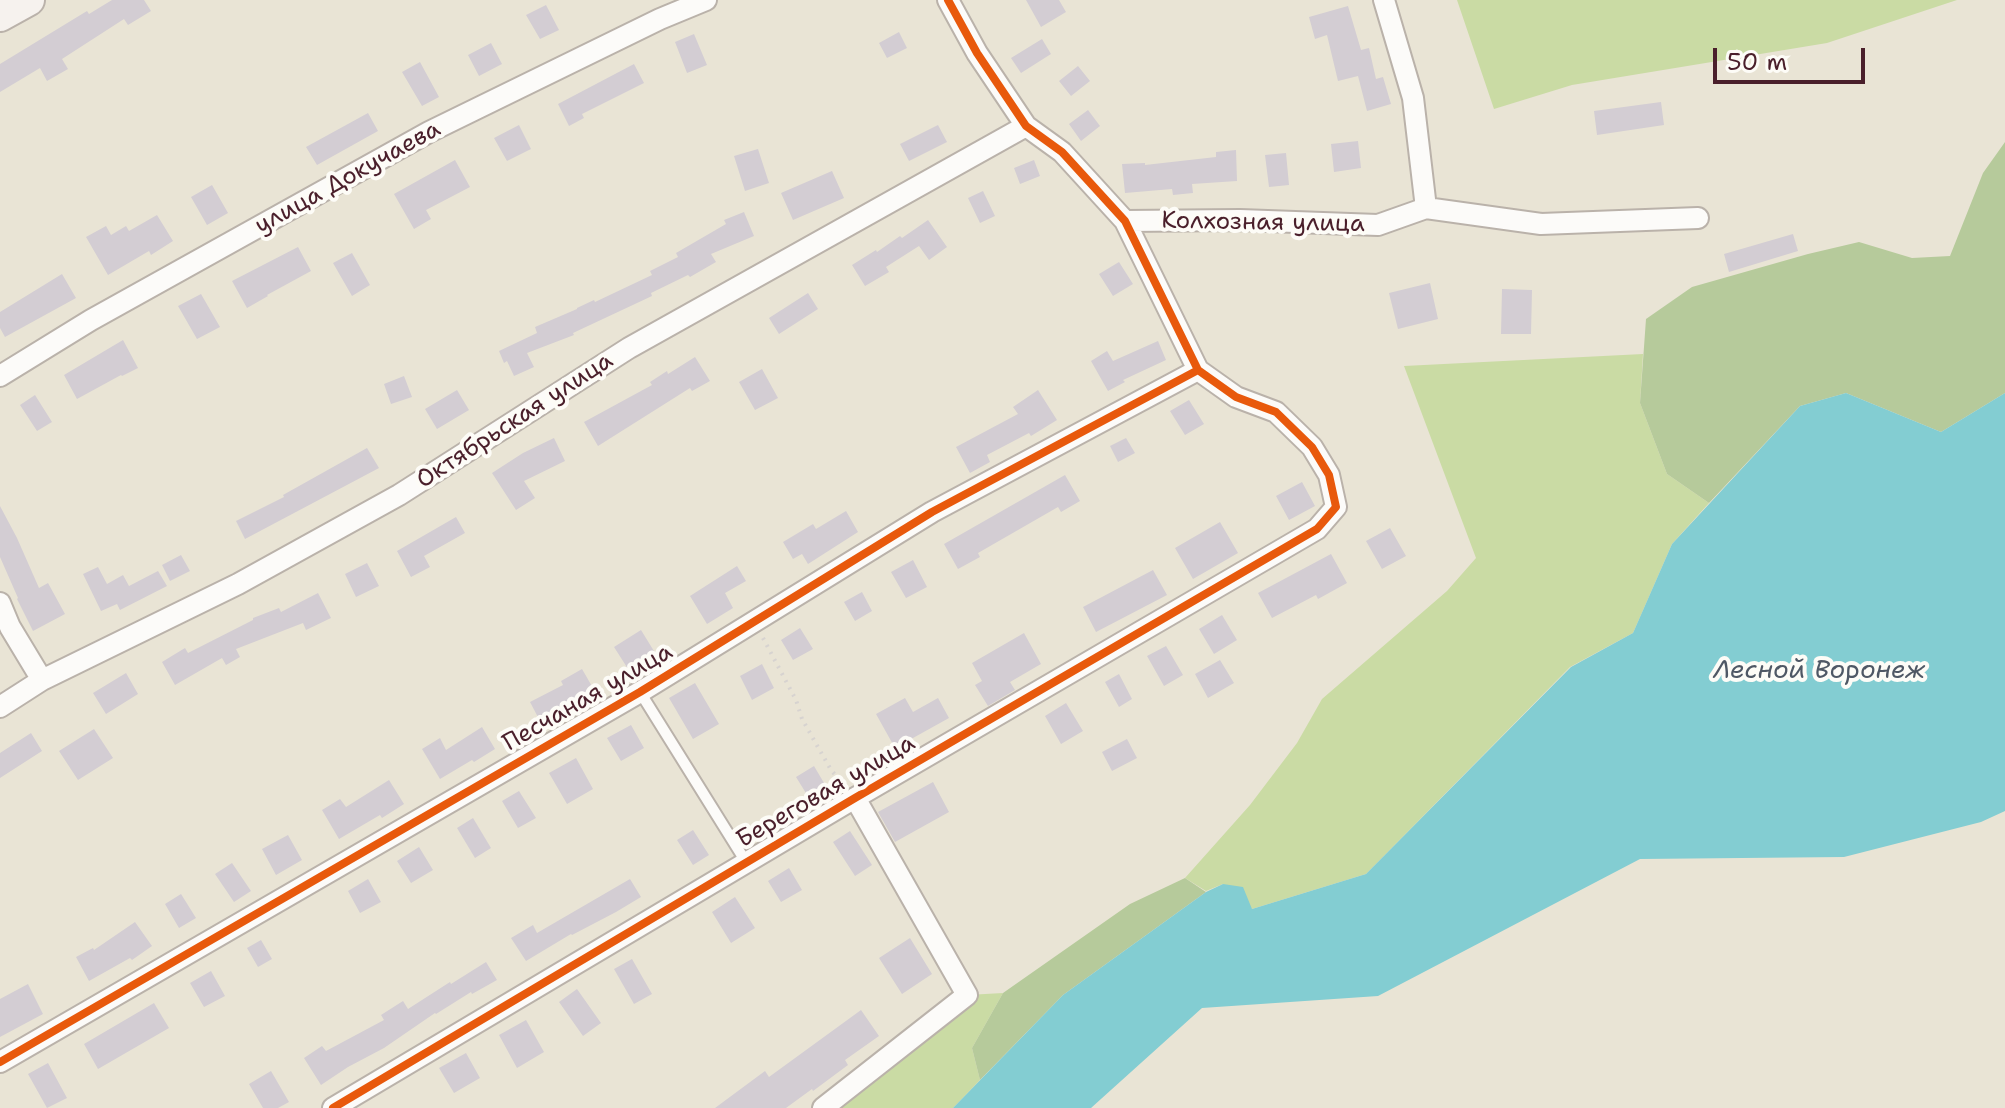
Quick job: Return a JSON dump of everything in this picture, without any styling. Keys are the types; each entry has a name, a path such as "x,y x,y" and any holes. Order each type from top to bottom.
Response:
{"street":[{"path":"0,16 29,0"},
{"name":"улица Докучаева","path":"0,376 91,320 429,132 660,19 706,0"},
{"name":"Колхозная улица","path":"948,0 977,53 1026,126 1062,152 1125,221 1198,370"},
{"path":"1384,0 1413,98 1426,208 1541,224 1698,218"},
{"name":"Октябрьская улица","path":"0,707 42,680 238,584 399,495 629,348 1026,126"},
{"name":"Колхозная улица","path":"1125,221 1240,220 1378,225 1426,208"},
{"name":"Береговая улица","path":"333,1108 746,862 1317,529 1336,507 1329,475 1312,447 1276,412 1236,397 1198,370"},
{"name":"Песчаная улица","path":"0,1062 640,692 932,512 1198,370"},
{"path":"0,603 10,627 42,680"},
{"path":"823,1108 967,995 855,798"}],"lane":[{"path":"640,692 746,862"}],"path":[{"path":"754,622 831,770 855,798"}],"green space":[{"path":"1457,0 1957,0 1827,43 1572,85 1494,109"},
{"path":"2005,142 2005,393 1941,432 1846,393 1800,406 1709,503 1667,474 1640,403 1646,319 1692,287 1859,242 1912,258 1950,256 1983,173"},
{"path":"1643,354 1640,403 1667,474 1709,503 1672,544 1633,633 1570,667 1366,874 1252,909 1223,884 1206,891 1185,878 1250,805 1297,743 1322,699 1447,591 1476,558 1404,366"},
{"path":"1185,878 1206,892 1063,995 980,1080 972,1048 1003,993 1130,904"},
{"path":"1003,993 972,1048 980,1080 953,1108 823,1108 967,995"}],"water":[{"name":"Лесной Воронеж","path":"1846,393 1941,432 2005,393 2005,811 1981,822 1844,857 1640,859 1378,996 1202,1008 1091,1108 953,1108 1063,995 1206,892 1223,884 1243,887 1252,909 1366,874 1571,667 1633,633 1672,544 1800,406"}],"building":[{"path":"112,0 144,0 151,11 128,25 124,19 62,59 68,69 47,81 40,68 0,92 0,64 87,11 89,14"},
{"path":"1026,0 1059,0 1066,12 1041,27"},
{"path":"546,5 559,30 540,39 526,15"},
{"path":"1348,6 1361,50 1369,48 1376,79 1383,77 1391,104 1367,111 1358,76 1338,81 1327,35 1315,39 1309,17"},
{"path":"899,32 907,48 887,58 879,43"},
{"path":"694,34 707,65 687,73 675,42"},
{"path":"1042,39 1051,54 1021,73 1011,58"},
{"path":"491,43 502,64 479,76 468,55"},
{"path":"420,62 439,97 422,106 402,72"},
{"path":"634,64 644,83 582,114 584,118 569,126 558,104"},
{"path":"1078,66 1090,81 1071,96 1059,81"},
{"path":"1661,102 1664,125 1597,135 1594,111"},
{"path":"1088,110 1100,126 1081,141 1069,124"},
{"path":"368,113 378,131 317,165 306,147"},
{"path":"519,125 531,149 507,161 494,138"},
{"path":"938,125 947,142 909,161 900,144"},
{"path":"1358,141 1361,168 1334,172 1331,144"},
{"path":"758,149 769,183 745,191 734,156"},
{"path":"1236,150 1237,181 1192,184 1193,193 1173,195 1172,189 1125,193 1122,164 1145,165 1216,157 1216,152"},
{"path":"1286,153 1289,185 1269,187 1265,155"},
{"path":"455,160 470,187 426,210 431,219 414,229 394,194"},
{"path":"1034,160 1040,176 1020,184 1014,168"},
{"path":"832,171 844,198 793,220 781,193"},
{"path":"212,185 228,213 207,225 191,197"},
{"path":"983,191 995,216 980,223 968,198"},
{"path":"744,212 754,236 711,254 716,262 574,335 527,353 534,367 514,376 507,361 504,363 499,351 537,333 535,327 652,275 650,271 678,257 676,253 726,224 724,220"},
{"path":"157,215 173,241 108,275 86,237 106,226 111,235 126,226 129,231"},
{"path":"928,220 947,247 929,260 919,246 886,267 889,272 865,286 852,265"},
{"path":"1793,234 1798,251 1729,272 1724,254"},
{"path":"298,247 311,271 247,308 232,281"},
{"path":"352,253 370,285 352,296 333,263"},
{"path":"1119,262 1133,284 1113,296 1099,274"},
{"path":"62,274 76,298 5,337 0,328 0,312"},
{"path":"1430,283 1438,319 1398,329 1389,293"},
{"path":"1502,289 1532,290 1531,334 1501,334"},
{"path":"808,293 818,309 779,334 769,318"},
{"path":"201,294 220,327 197,339 178,306"},
{"path":"123,340 138,368 77,399 64,375"},
{"path":"1158,341 1166,360 1123,380 1125,382 1108,391 1091,361 1107,351 1113,361"},
{"path":"695,357 710,381 692,391 690,388 598,446 584,422 652,385 650,382"},
{"path":"762,369 778,398 755,410 739,382"},
{"path":"404,376 412,397 391,404 384,384"},
{"path":"457,390 469,410 437,429 425,409"},
{"path":"1038,390 1057,420 1031,436 1029,433 987,455 990,462 970,473 956,447 1018,414 1013,407"},
{"path":"35,395 52,422 37,431 20,405"},
{"path":"1189,400 1204,424 1185,435 1170,411"},
{"path":"554,438 565,461 524,481 535,498 516,510 492,473"},
{"path":"1126,438 1135,453 1118,462 1110,446"},
{"path":"367,448 379,468 245,539 236,521 284,497"},
{"path":"1065,475 1080,501 1061,512 1058,507 978,553 980,557 958,569 944,544"},
{"path":"1302,482 1315,506 1289,520 1276,496"},
{"path":"0,506 39,588 48,583 65,614 33,631 0,557"},
{"path":"846,511 858,532 808,564 802,554 793,559 783,542 813,524 816,529"},
{"path":"456,517 465,533 424,556 430,567 411,577 397,551"},
{"path":"1220,522 1238,553 1193,579 1175,548"},
{"path":"1390,528 1406,556 1382,569 1366,541"},
{"path":"1331,554 1347,583 1272,618 1258,593"},
{"path":"181,555 190,571 170,581 162,565"},
{"path":"913,560 927,587 906,598 891,572"},
{"path":"367,563 379,586 356,597 345,574"},
{"path":"737,566 746,581 725,593 733,608 707,624 690,596"},
{"path":"98,567 107,584 123,575 129,586 158,571 167,586 120,610 117,604 101,611 83,574"},
{"path":"1153,570 1167,595 1096,632 1083,607"},
{"path":"862,592 872,611 855,621 844,602"},
{"path":"318,593 331,618 306,630 303,623 236,649 240,657 226,665 222,658 175,685 162,662 185,648 188,653 253,618 279,608 281,612"},
{"path":"1222,615 1237,640 1214,654 1199,629"},
{"path":"800,628 813,649 793,660 781,640"},
{"path":"641,630 657,656 630,672 614,647"},
{"path":"1024,633 1041,664 1010,682 1015,690 988,706 975,685 982,681 972,663"},
{"path":"1166,646 1183,675 1164,686 1147,656"},
{"path":"1220,660 1234,683 1208,698 1195,674"},
{"path":"762,664 774,688 752,700 740,676"},
{"path":"582,669 593,688 540,721 530,702 563,685 561,681"},
{"path":"126,673 138,694 106,714 93,693"},
{"path":"1119,674 1132,699 1119,707 1105,682"},
{"path":"695,683 719,724 693,739 669,698"},
{"path":"905,698 913,712 938,698 949,718 895,748 876,714"},
{"path":"1066,703 1083,731 1061,744 1045,716"},
{"path":"631,725 644,748 621,761 607,738"},
{"path":"482,727 495,749 440,779 422,749 440,738 446,750"},
{"path":"94,729 113,758 78,780 59,751"},
{"path":"31,733 42,751 0,778 0,753"},
{"path":"1127,739 1137,758 1112,771 1102,752"},
{"path":"576,758 593,789 567,804 549,773"},
{"path":"814,766 827,788 809,798 796,777"},
{"path":"389,780 404,804 339,839 322,810 340,799 346,807"},
{"path":"933,782 949,812 895,842 878,812"},
{"path":"519,791 536,818 518,828 502,801"},
{"path":"473,818 491,848 475,858 457,828"},
{"path":"693,830 709,855 693,865 677,840"},
{"path":"850,831 872,865 855,876 833,842"},
{"path":"288,835 302,860 276,875 262,849"},
{"path":"419,847 433,870 411,883 397,861"},
{"path":"232,863 251,891 234,902 215,874"},
{"path":"789,868 802,890 781,902 768,881"},
{"path":"368,879 381,902 360,913 348,891"},
{"path":"630,879 641,897 526,961 511,938 533,925 537,933"},
{"path":"181,894 196,918 179,928 165,904"},
{"path":"735,897 755,928 731,943 712,912"},
{"path":"135,922 152,946 132,960 130,958 89,981 76,957 94,950"},
{"path":"910,938 932,974 902,994 879,958"},
{"path":"261,940 272,959 258,967 247,948"},
{"path":"632,959 652,994 634,1004 614,969"},
{"path":"486,962 497,980 435,1013 321,1085 304,1058 322,1046 326,1051 384,1020 381,1015 403,1001 408,1009"},
{"path":"211,971 225,996 204,1007 190,983"},
{"path":"28,984 43,1014 0,1037 0,999"},
{"path":"577,989 601,1023 583,1036 559,1002"},
{"path":"154,1003 169,1028 98,1069 84,1044"},
{"path":"861,1010 879,1036 845,1060 848,1065 813,1091 786,1108 715,1108 765,1071 769,1077"},
{"path":"526,1020 544,1052 517,1068 499,1035"},
{"path":"466,1053 480,1078 454,1093 439,1068"},
{"path":"48,1063 67,1098 47,1108 28,1074"},
{"path":"271,1071 289,1102 278,1108 263,1108 249,1084"}],"cycle path":[{"path":"333,1108 855,798 1317,529 1336,507 1329,475 1312,447 1276,412 1236,397 1198,370 1125,221 1062,152 1026,126 977,53 948,0"},
{"path":"0,1062 640,692 932,512 1198,370"}]}
